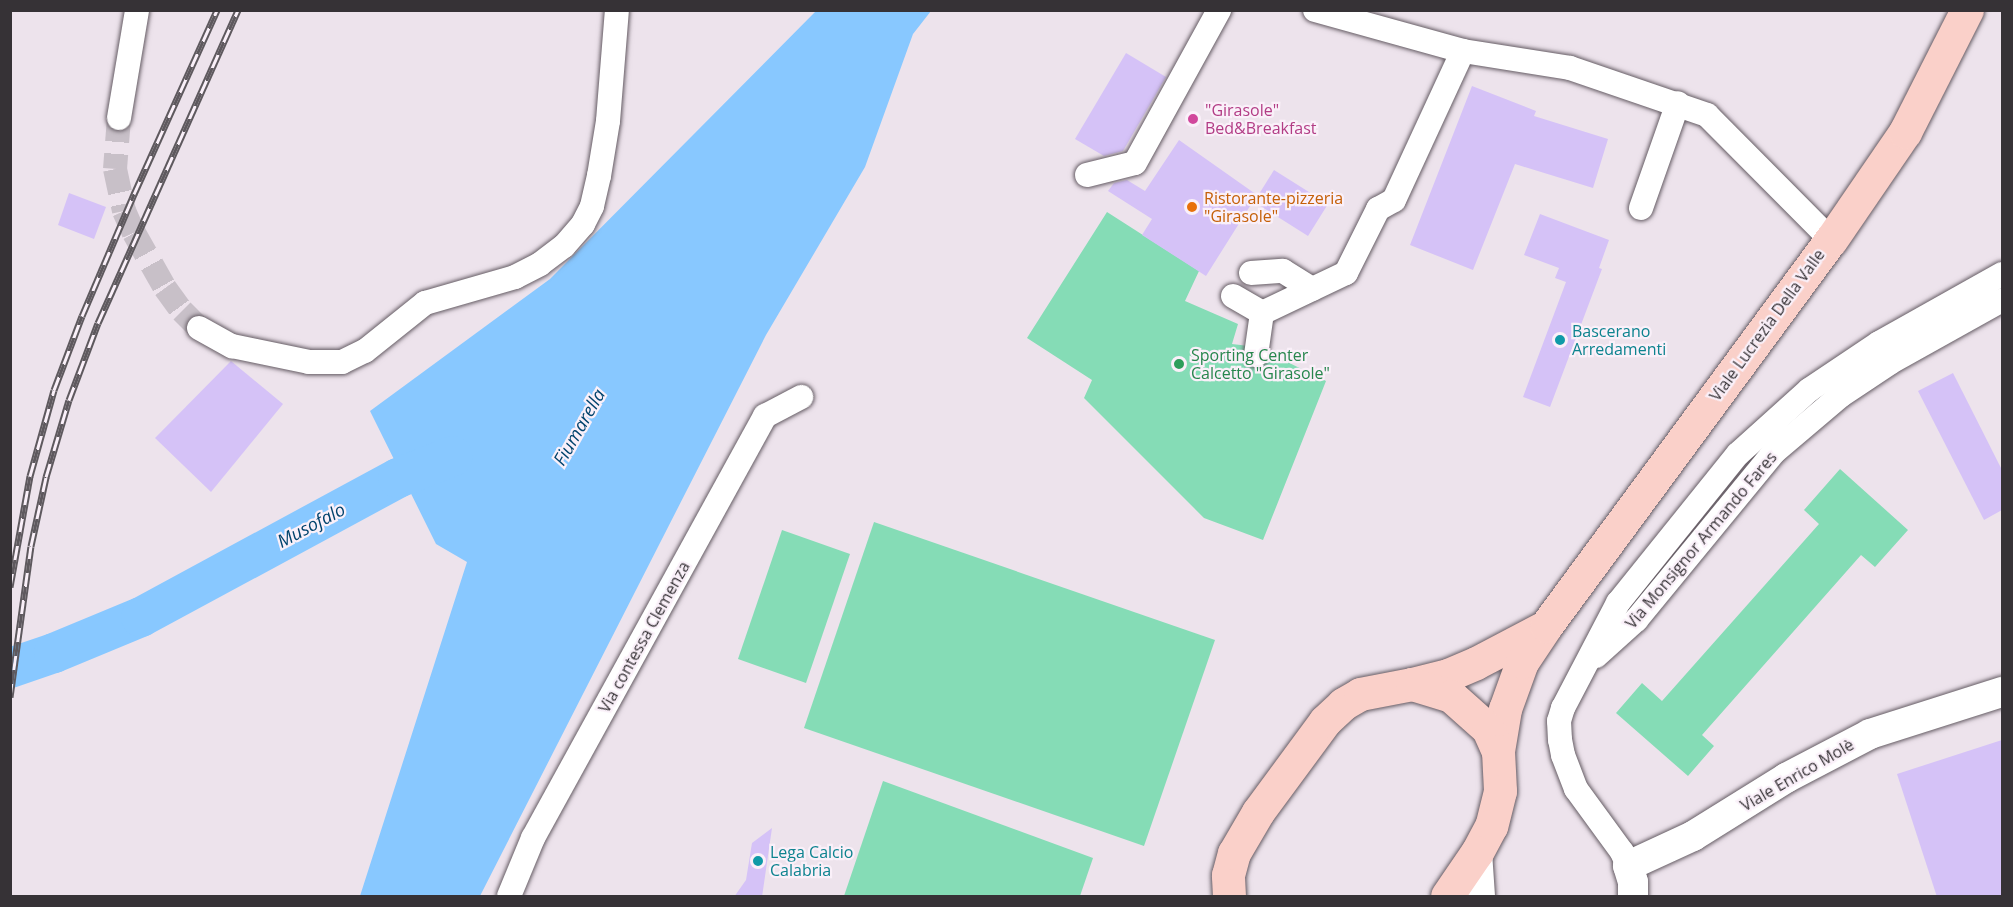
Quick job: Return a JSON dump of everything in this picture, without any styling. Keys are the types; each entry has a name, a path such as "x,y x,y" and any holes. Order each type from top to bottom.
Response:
{"main road":[{"name":"Viale Lucrezia Della Valle","path":"1447,897 1491,826 1500,790 1498,751 1505,709 1522,662 1546,626 1831,240 1905,132 1967,10"},
{"name":"Viale Lucrezia Della Valle","path":"1229,897 1228,875 1234,853 1258,812 1325,721 1343,704 1360,694 1448,675 1546,626"},
{"name":"Viale Lucrezia Della Valle","path":"1412,684 1451,696 1488,729 1498,751"}],"street":[{"path":"119,118 137,10"},
{"path":"199,328 232,346 309,362 342,362 365,351 425,303 515,277 540,264 564,246 583,224 592,206 599,176 608,121 617,10"},
{"path":"1087,175 1135,164 1219,10"},
{"path":"1315,10 1463,51 1570,68 1678,103 1707,115 1831,240"},
{"path":"1262,313 1346,273 1378,209 1394,200 1463,51"},
{"path":"1641,208 1678,103"},
{"path":"1251,273 1283,271 1312,289"},
{"name":"Via Monsignor Armando Fares","path":"1628,866 1622,852 1576,789 1563,755 1559,721 1583,667 1618,603 1738,454 1809,390 1878,343 2002,274"},
{"path":"1233,296 1262,313"},
{"name":"Via Monsignor Armando Fares","path":"1583,667 1636,620 1774,452 1840,396 1891,362 2002,300"},
{"path":"1256,356 1262,313"},
{"name":"Via contessa Clemenza","path":"509,897 533,838 765,416 801,397"},
{"name":"Viale Enrico Molè","path":"1628,866 1693,836 1786,778 1870,734 2002,692"},
{"path":"1477,852 1479,897"},
{"path":"1628,866 1633,882 1633,897"}],"green space":[{"name":"Sporting Center Calcetto \"Girasole\"","path":"1107,212 1199,271 1185,301 1238,324 1232,344 1257,347 1326,381 1263,540 1204,518 1084,398 1092,380 1027,338"},
{"path":"1840,469 1908,530 1875,567 1861,555 1702,735 1714,746 1688,776 1616,713 1642,683 1662,701 1819,524 1804,510"},
{"path":"874,522 1215,640 1144,846 804,728"},
{"path":"782,530 850,554 806,683 738,659"},
{"path":"883,781 1093,858 1080,896 844,896"}],"water":[{"name":"Fiumarella","path":"816,11 931,11 913,34 865,167 766,335 480,896 360,896 467,562 436,544 370,411 550,279"}],"building":[{"path":"1126,53 1166,77 1123,151 1104,156 1075,139"},
{"path":"1472,86 1536,111 1534,116 1608,139 1593,188 1515,164 1473,270 1410,245"},
{"name":"Ristorante-pizzeria \"Girasole\"","path":"1179,140 1257,195 1206,276 1142,235 1152,219 1108,191 1114,183 1127,180 1145,191"},
{"path":"1274,170 1328,204 1308,236 1254,202"},
{"path":"69,193 106,207 94,239 58,225"},
{"name":"Bascerano Arredamenti","path":"1540,214 1609,240 1599,268 1602,269 1550,407 1523,397 1566,282 1555,278 1559,268 1524,255"},
{"path":"231,361 283,404 211,492 155,438"},
{"path":"1953,373 2002,470 2002,510 1984,520 1918,391"},
{"path":"2002,740 2002,897 1937,897 1897,774"},
{"name":"Lega Calcio Calabria","path":"772,828 762,897 734,897 746,880 752,843"}],"waterway":[{"name":"Musofalo","path":"10,668 54,653 141,617 398,478 453,456"}],"tunnel":[{"path":"119,118 115,169 124,211 165,288 182,311 199,328"}],"railway":[{"path":"10,587 30,476 54,390 82,316 134,194 217,10"},
{"path":"10,697 31,546 46,477 69,400 98,323 238,10"}],"place":[{"name":"\"Girasole\" Bed&Breakfast","path":"1193,119"},
{"name":"Ristorante-pizzeria \"Girasole\"","path":"1192,207"},
{"name":"Bascerano Arredamenti","path":"1560,340"},
{"name":"Sporting Center Calcetto \"Girasole\"","path":"1179,364"},
{"name":"Lega Calcio Calabria","path":"758,861"}]}
